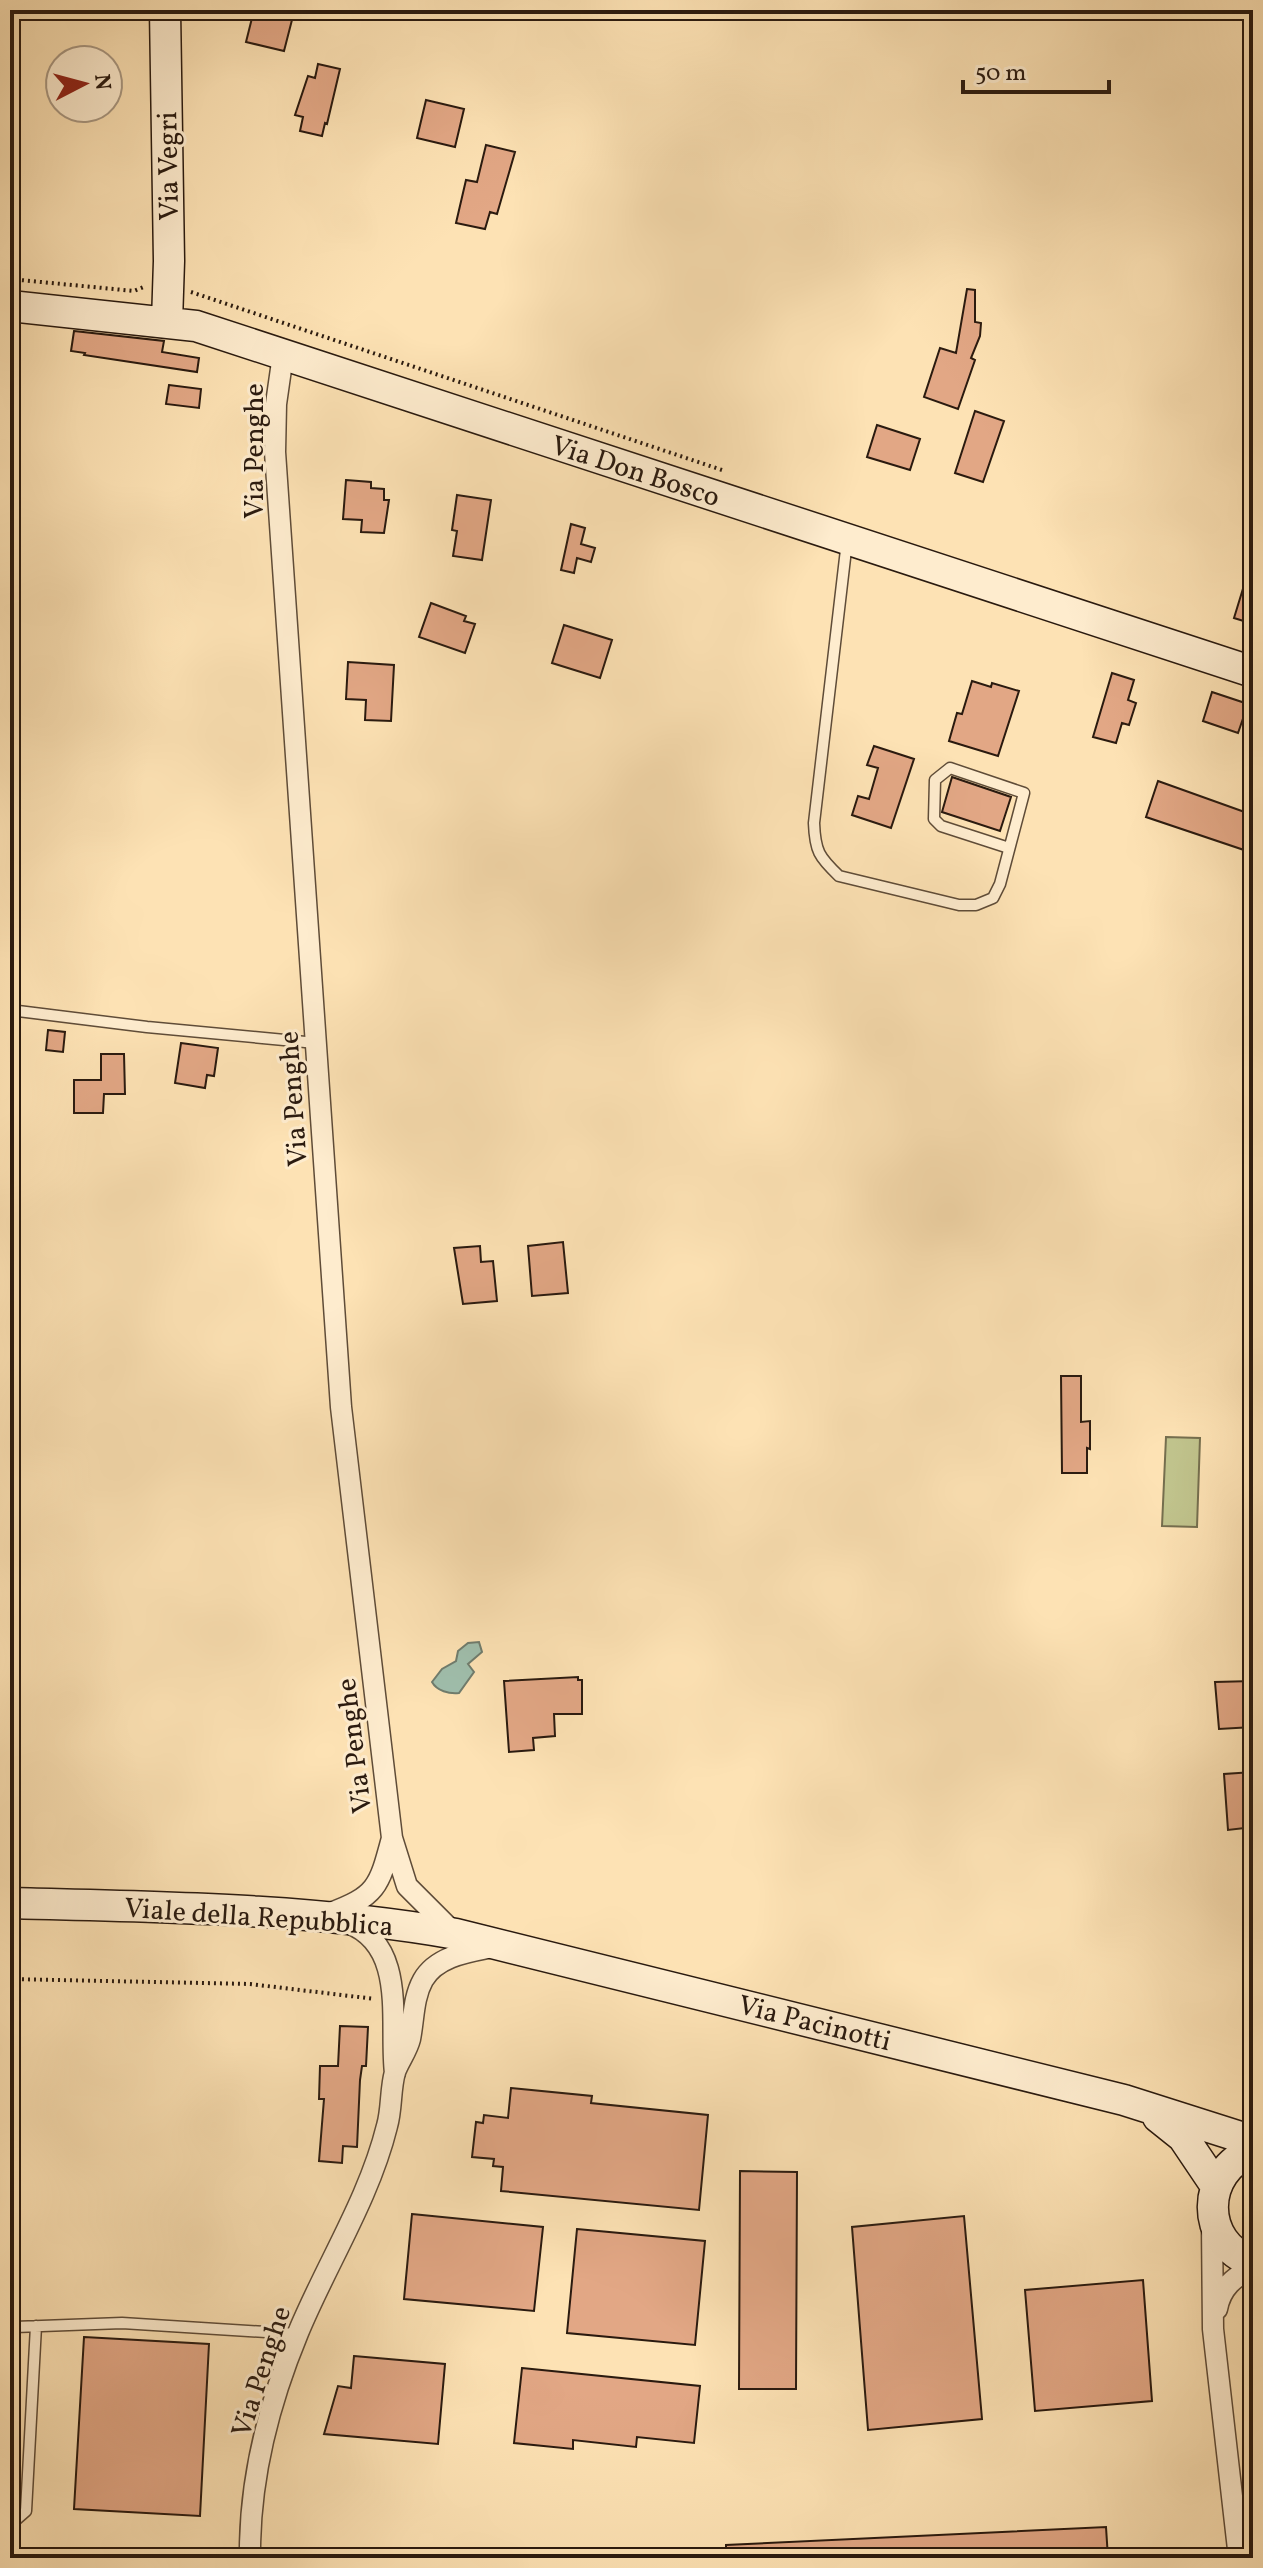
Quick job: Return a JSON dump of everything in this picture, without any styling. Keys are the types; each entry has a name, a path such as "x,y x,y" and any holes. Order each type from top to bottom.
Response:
{"street":[{"name":"Via Vegri","path":"165,10 167,322"},
{"name":"Via Don Bosco","path":"10,306 196,326 1253,672"},
{"name":"Via Penghe","path":"283,355 276,404 275,452 341,1407 392,1838 407,1886 456,1934"},
{"name":"Via Penghe","path":"322,1916 364,1899 375,1888 385,1867 392,1838"},
{"name":"Viale della Repubblica","path":"10,1903 322,1916 398,1924 506,1945"},
{"name":"Via Penghe","path":"250,2558 252,2518 267,2423 297,2334 366,2185 387,2127 395,2073 392,2045 394,2002 387,1967 372,1939 353,1925 322,1916"},
{"name":"Via Penghe","path":"395,2073 409,2041 416,1996 424,1978 439,1963 464,1952 506,1945"},
{"name":"Via Pacinotti","path":"506,1945 1124,2100"},
{"path":"1124,2100 1253,2141"},
{"path":"1124,2100 1155,2114 1183,2137 1214,2197 1221,2238 1231,2250 1253,2264 1219,2295 1213,2329"},
{"path":"1239,2558 1213,2329 1214,2197 1224,2171 1235,2160 1253,2151"},
{"path":"1236,2530 1253,2552"}],"lane":[{"path":"847,539 814,823 815,848 839,876 959,905 976,905 993,898 1000,884 1024,793 950,768 935,780 934,819 941,826 1009,848"},
{"path":"10,1010 316,1043"},
{"path":"15,2327 122,2323 297,2334"},
{"path":"10,2525 26,2511 36,2326"}],"path":[{"path":"10,279 134,291 148,284"},
{"path":"10,1979 250,1984 394,2002"}],"green space":[{"path":"1166,1437 1200,1438 1197,1527 1162,1526"}],"shaded area":[{"path":"479,1642 482,1652 468,1664 474,1672 459,1693 437,1688 432,1682 442,1669 456,1661 458,1651 468,1643"}],"building":[{"path":"254,10 270,10 293,16 284,51 246,42"},
{"path":"318,64 340,69 322,136 300,131 303,117 295,115 308,76 315,78"},
{"path":"426,100 464,109 455,147 417,138"},
{"path":"486,145 515,152 497,214 490,212 485,229 456,223 466,180 477,182"},
{"path":"967,289 975,290 975,322 981,323 980,336 971,358 975,360 958,409 924,397 940,348 956,353"},
{"path":"74,331 164,341 162,352 199,358 197,372 71,351"},
{"path":"169,385 201,389 199,408 166,404"},
{"path":"975,411 1004,421 983,482 955,473"},
{"path":"877,425 920,439 910,470 867,457"},
{"path":"346,480 371,482 371,488 384,489 384,500 389,500 384,533 361,532 362,520 343,519"},
{"path":"457,495 491,500 482,560 453,556 457,531 452,530"},
{"path":"571,524 585,528 581,544 595,548 591,562 577,558 574,573 561,570"},
{"path":"1249,569 1253,569 1253,624 1234,618"},
{"path":"431,603 466,616 464,621 475,624 465,653 419,637"},
{"path":"564,625 612,640 600,678 552,663"},
{"path":"348,662 394,665 391,721 365,720 366,700 346,699"},
{"path":"1112,673 1134,680 1128,700 1136,703 1129,725 1122,723 1116,743 1093,737"},
{"path":"972,681 1019,691 998,756 949,741 957,713 962,714"},
{"path":"1212,692 1248,704 1238,733 1203,721"},
{"path":"874,746 914,759 891,828 852,815 858,796 869,799 878,768 867,765"},
{"path":"952,777 1011,797 1000,831 942,812"},
{"path":"1158,781 1253,815 1253,853 1146,817"},
{"path":"48,1030 65,1032 63,1052 46,1050"},
{"path":"181,1043 218,1048 214,1076 207,1075 205,1088 175,1083"},
{"path":"101,1054 124,1054 125,1094 104,1094 103,1113 74,1113 74,1080 101,1080"},
{"path":"563,1242 568,1293 532,1296 528,1246"},
{"path":"480,1246 481,1262 493,1261 497,1301 463,1304 454,1248"},
{"path":"1061,1376 1081,1376 1081,1422 1090,1421 1087,1473 1062,1473"},
{"path":"578,1677 582,1680 582,1714 554,1714 555,1736 533,1738 534,1750 509,1752 504,1681"},
{"path":"1253,1681 1253,1727 1219,1729 1215,1682"},
{"path":"1253,1772 1253,1827 1228,1830 1224,1774"},
{"path":"340,2026 368,2027 366,2066 362,2066 360,2080 357,2147 343,2146 342,2163 319,2161 324,2099 319,2099 320,2066 338,2066"},
{"path":"511,2088 592,2096 591,2103 708,2115 699,2210 501,2191 503,2167 493,2166 494,2159 472,2157 476,2122 483,2123 484,2115 508,2118"},
{"path":"740,2171 797,2172 796,2389 739,2389"},
{"path":"412,2214 543,2227 534,2311 404,2299"},
{"path":"964,2216 982,2419 868,2430 852,2227"},
{"path":"577,2229 705,2241 695,2345 567,2333"},
{"path":"1143,2280 1152,2401 1035,2411 1025,2290"},
{"path":"84,2337 209,2344 200,2516 74,2509"},
{"path":"354,2356 445,2364 438,2444 324,2434 338,2386 351,2388"},
{"path":"522,2368 700,2386 694,2443 637,2437 636,2447 573,2440 573,2449 514,2443"},
{"path":"1106,2527 1108,2558 726,2558 726,2545"}]}
